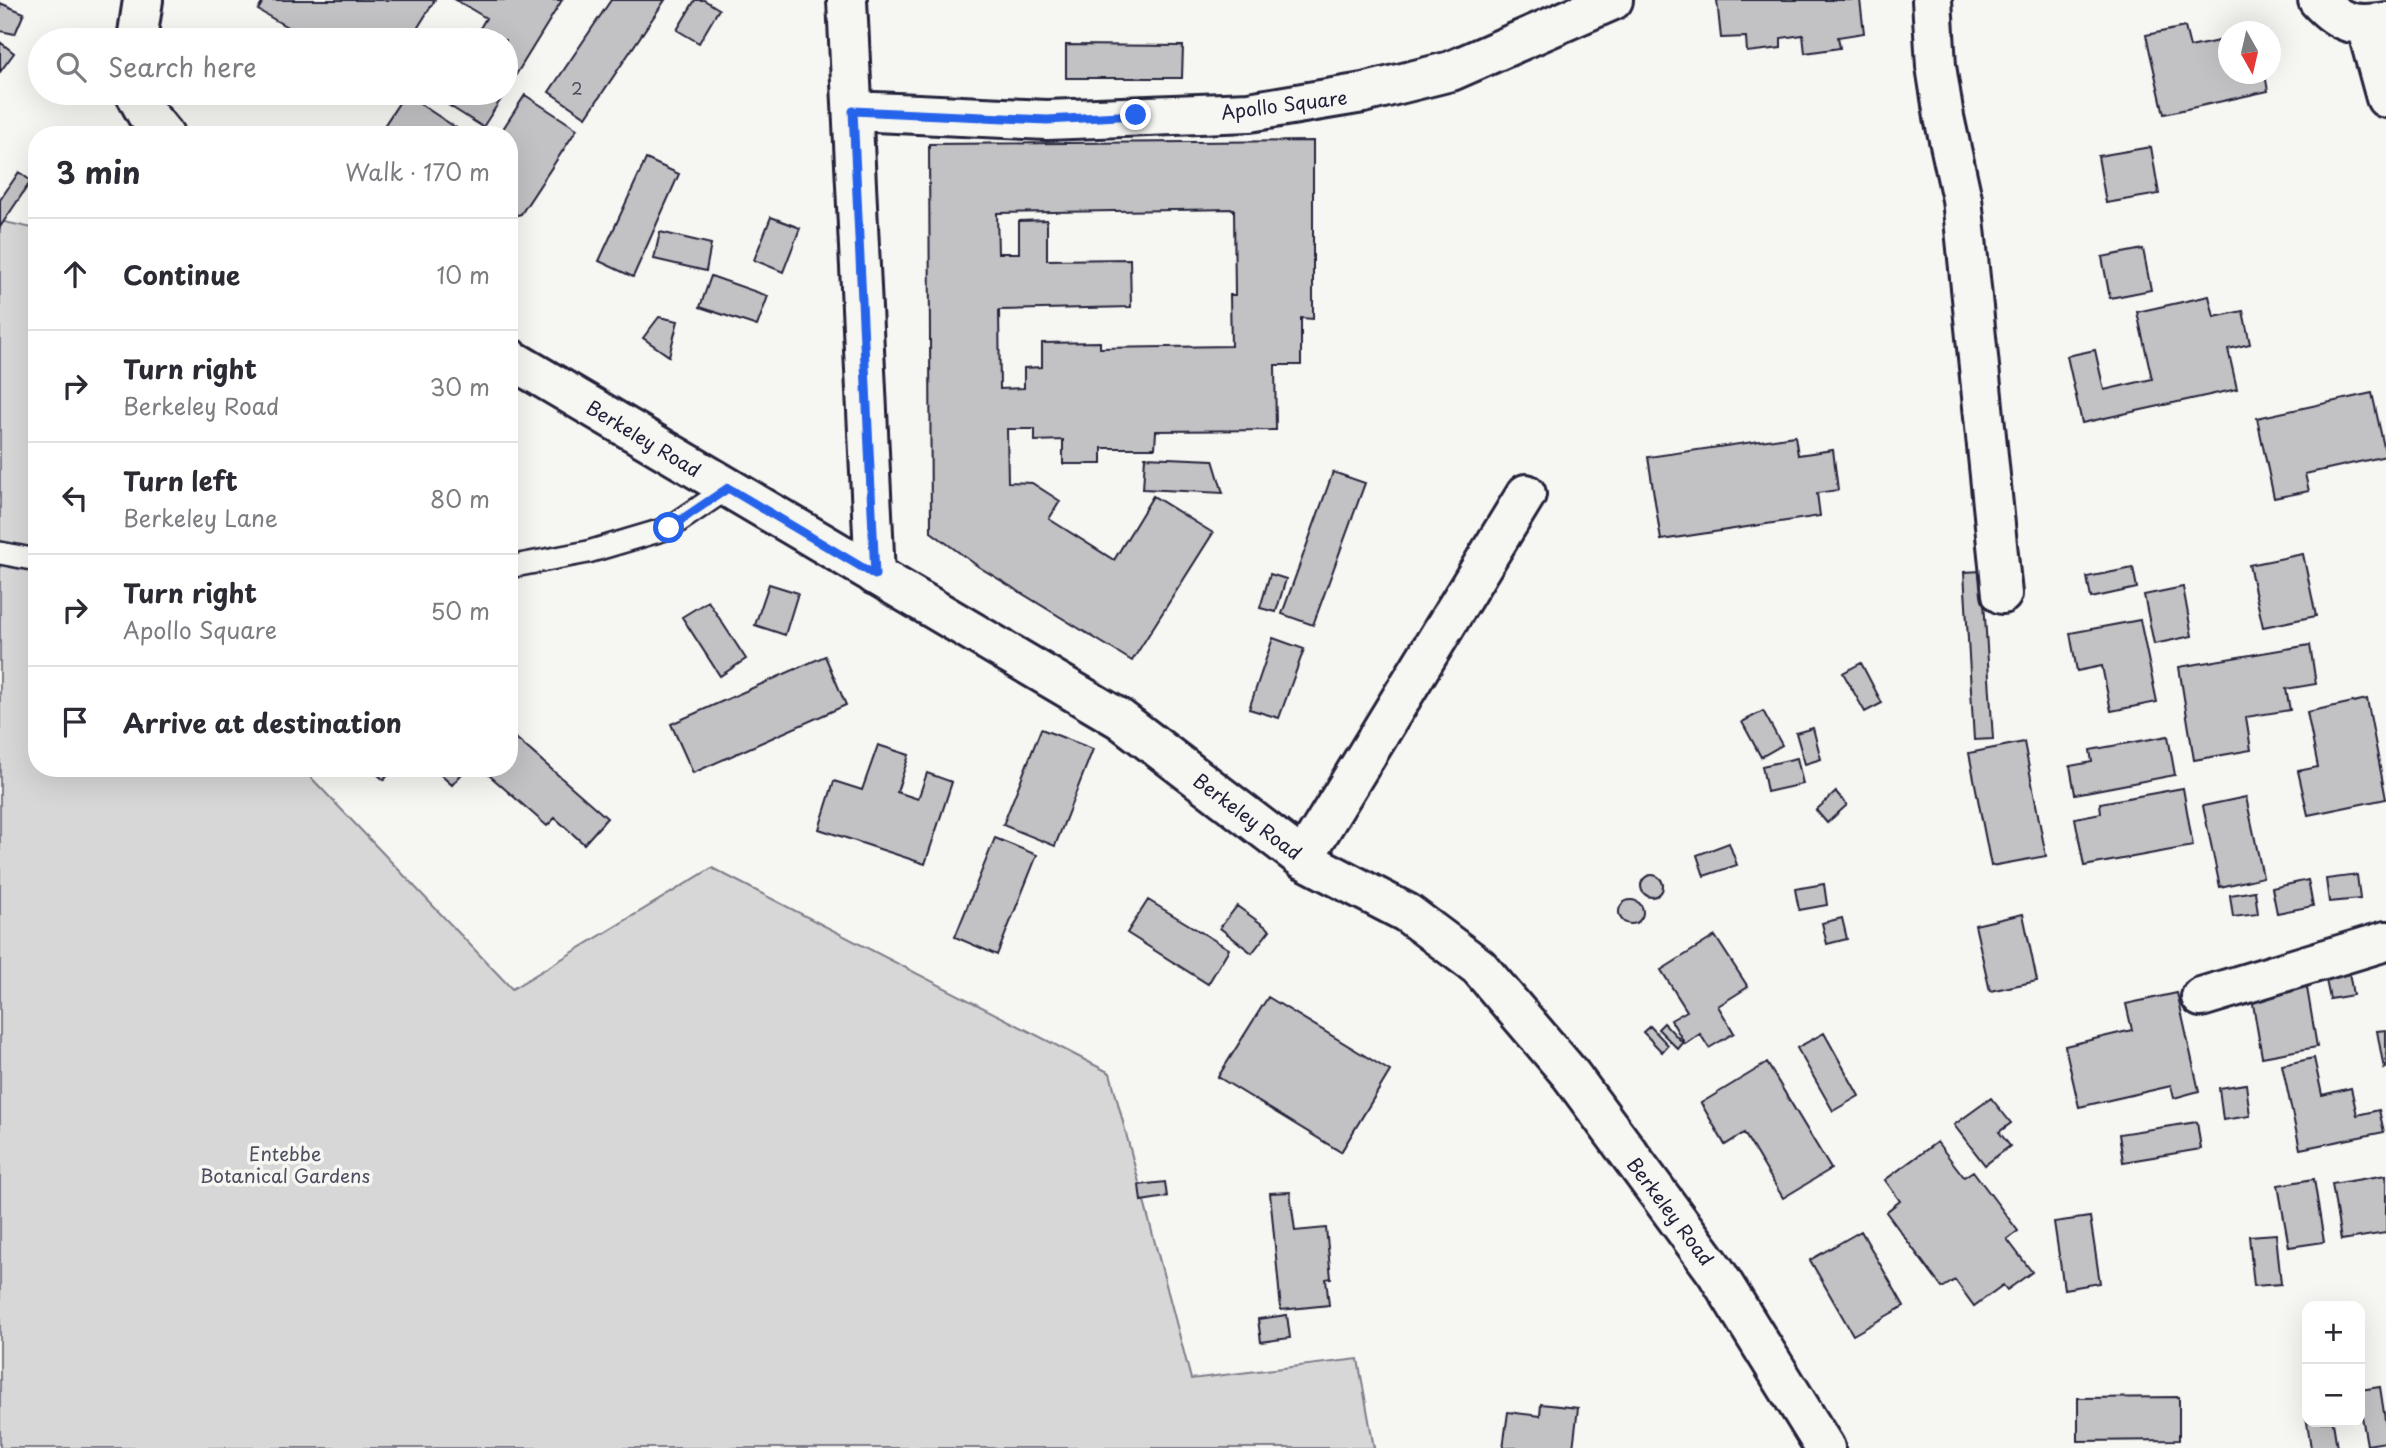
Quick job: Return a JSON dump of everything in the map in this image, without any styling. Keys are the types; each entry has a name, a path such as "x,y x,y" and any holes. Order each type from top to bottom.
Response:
{"street":[{"path":"139,28 144,0"},
{"path":"847,0 875,575"},
{"name":"Apollo Square","path":"853,111 1047,120 1249,112 1363,93 1451,72 1613,0"},
{"path":"1932,0 1936,66 1962,199 2003,594"},
{"path":"2318,0 2347,23 2376,24 2386,98"},
{"path":"142,105 157,126"},
{"name":"Berkeley Road","path":"518,363 1120,719 1303,859 1407,913 1479,967 1571,1075 1716,1272 1825,1448"},
{"path":"1303,859 1526,494"},
{"path":"2201,997 2386,940"}],"lane":[{"path":"518,565 588,552 669,528 728,488"},
{"path":"0,553 28,558"}],"green space":[{"name":"Entebbe Botanical Gardens","path":"0,221 28,227 28,777 311,777 512,989 712,868 1110,1073 1191,1379 1358,1359 1374,1448 0,1448"}],"building":[{"path":"264,0 435,0 418,28 289,28 258,10"},
{"path":"456,0 562,0 518,72 518,28 480,28 486,18"},
{"path":"611,0 665,0 586,117 549,92"},
{"path":"695,0 704,0 719,9 699,43 677,30"},
{"path":"1717,0 1860,0 1864,33 1838,37 1840,48 1805,53 1803,35 1781,38 1781,48 1747,52 1746,37 1721,38"},
{"path":"0,3 24,13 15,34 0,31"},
{"path":"2185,27 2190,47 2218,41 2218,84 2267,84 2268,91 2164,114 2146,35"},
{"path":"0,42 14,53 0,72"},
{"path":"1066,45 1183,46 1182,78 1066,78"},
{"path":"525,95 577,129 518,215 518,126 505,126"},
{"path":"398,105 422,105 453,126 384,126"},
{"path":"448,105 497,105 481,126"},
{"path":"1313,141 1313,319 1301,318 1301,365 1275,365 1276,430 1156,431 1155,448 1102,448 1102,464 1063,464 1063,440 1035,441 1035,429 1007,429 1008,482 1032,483 1060,501 1049,519 1114,560 1153,496 1213,533 1132,661 979,567 931,532 929,144","holes":["1234,209 1235,295 1230,295 1231,346 1100,348 1100,342 1042,343 1042,367 1024,368 1024,388 1000,389 999,310 1131,307 1130,259 1047,260 1047,220 1019,221 1019,253 998,253 997,213"]},
{"path":"2151,147 2159,194 2106,203 2098,156"},
{"path":"646,159 679,174 633,277 599,261"},
{"path":"19,172 28,179 28,185 0,227 0,200"},
{"path":"771,217 800,228 783,272 754,260"},
{"path":"660,232 711,244 706,271 654,259"},
{"path":"2143,249 2151,290 2110,298 2102,257"},
{"path":"711,276 768,296 757,326 700,307"},
{"path":"2209,296 2214,317 2243,311 2250,344 2228,349 2237,389 2082,423 2067,356 2095,350 2104,390 2152,379 2137,312"},
{"path":"659,317 678,321 669,356 643,338"},
{"path":"2372,393 2386,456 2305,474 2309,491 2274,498 2257,418"},
{"path":"1795,436 1798,455 1833,450 1838,490 1817,493 1820,516 1661,540 1648,457"},
{"path":"1145,457 1213,460 1223,493 1143,489"},
{"path":"1333,472 1365,483 1313,625 1282,614"},
{"path":"2303,554 2316,616 2263,627 2249,565"},
{"path":"2133,568 2137,588 2091,598 2087,577"},
{"path":"1982,571 1993,739 1974,740 1964,572"},
{"path":"1270,574 1286,579 1276,612 1260,608"},
{"path":"769,584 798,593 785,635 755,625"},
{"path":"2183,587 2192,636 2154,644 2144,595"},
{"path":"708,601 746,659 720,676 682,617"},
{"path":"2140,620 2157,702 2111,711 2102,666 2077,671 2070,633"},
{"path":"1273,638 1304,649 1279,718 1249,709"},
{"path":"2310,645 2316,684 2286,689 2290,710 2246,717 2251,750 2194,760 2179,667"},
{"path":"825,656 846,705 693,773 671,724"},
{"path":"1861,663 1882,703 1865,712 1843,673"},
{"path":"2367,699 2386,799 2308,815 2298,771 2318,767 2307,712"},
{"path":"1763,711 1782,745 1761,757 1742,722"},
{"path":"1813,728 1821,759 1805,764 1796,733"},
{"path":"1041,729 1093,749 1055,846 1003,825"},
{"path":"2168,736 2175,775 2075,794 2070,766 2092,762 2090,750"},
{"path":"518,740 607,818 584,844 555,818 547,826 491,777 518,777"},
{"path":"2024,742 2046,856 1991,866 1969,753"},
{"path":"878,745 909,755 897,792 918,799 927,773 952,782 925,864 819,829 834,781 862,790"},
{"path":"1797,758 1803,784 1767,792 1762,766"},
{"path":"443,777 459,777 452,785"},
{"path":"2183,788 2193,846 2084,866 2075,818 2101,813 2100,803"},
{"path":"1836,792 1847,805 1827,823 1816,810"},
{"path":"2246,797 2263,877 2220,887 2203,806"},
{"path":"995,838 1037,855 997,955 955,937"},
{"path":"1729,843 1737,865 1704,876 1697,855"},
{"path":"1652,875 1660,878 1663,886 1660,894 1652,897 1644,894 1641,886 1644,878"},
{"path":"2357,875 2360,899 2329,902 2326,879"},
{"path":"2308,880 2313,906 2277,913 2272,888"},
{"path":"1824,884 1827,905 1799,910 1795,889"},
{"path":"2255,891 2258,914 2233,917 2230,895"},
{"path":"1148,900 1229,949 1208,984 1127,933"},
{"path":"1631,900 1639,904 1643,912 1639,920 1631,924 1623,920 1619,912 1623,904"},
{"path":"1237,906 1270,930 1252,953 1220,928"},
{"path":"2023,914 2037,981 1990,991 1975,925"},
{"path":"1842,918 1847,939 1827,944 1822,923"},
{"path":"1715,936 1748,987 1718,1006 1734,1033 1709,1048 1700,1034 1685,1044 1671,1020 1687,1011 1661,970"},
{"path":"2347,961 2353,995 2330,999 2323,966"},
{"path":"2305,976 2317,1047 2262,1057 2250,986"},
{"path":"2177,993 2199,1091 2174,1098 2171,1086 2079,1107 2065,1046 2132,1030 2126,1004"},
{"path":"1268,997 1390,1071 1341,1152 1218,1077"},
{"path":"1664,1023 1683,1043 1678,1049 1658,1029"},
{"path":"1650,1026 1668,1045 1662,1052 1643,1032"},
{"path":"2386,1030 2386,1068 2384,1069 2377,1031"},
{"path":"1824,1033 1859,1096 1833,1111 1797,1048"},
{"path":"2314,1058 2322,1095 2351,1088 2357,1115 2379,1110 2384,1132 2300,1149 2282,1065"},
{"path":"1767,1063 1831,1169 1783,1198 1744,1133 1725,1145 1701,1103"},
{"path":"2246,1084 2250,1116 2223,1120 2219,1088"},
{"path":"1991,1098 2011,1123 1999,1132 2010,1146 1985,1165 1954,1125"},
{"path":"2197,1122 2201,1149 2123,1162 2119,1134"},
{"path":"1937,1142 1964,1177 1973,1171 2018,1231 2007,1239 2032,1272 2007,1290 2003,1285 1974,1306 1955,1280 1942,1288 1886,1212 1900,1201 1885,1180"},
{"path":"2386,1175 2386,1233 2341,1240 2332,1184"},
{"path":"2314,1179 2324,1242 2289,1247 2278,1185"},
{"path":"1165,1182 1167,1197 1141,1201 1139,1185"},
{"path":"1290,1192 1295,1231 1326,1228 1331,1278 1326,1279 1329,1305 1281,1310 1270,1193"},
{"path":"2090,1217 2100,1283 2064,1289 2054,1222"},
{"path":"1861,1231 1904,1306 1853,1335 1810,1260"},
{"path":"2276,1234 2281,1284 2254,1286 2249,1236"},
{"path":"1287,1315 1290,1338 1261,1342 1258,1319"},
{"path":"2380,1387 2386,1442 2367,1445 2364,1427 2365,1389"},
{"path":"2179,1397 2179,1440 2078,1441 2078,1398"},
{"path":"1541,1404 1578,1408 1573,1448 1503,1448 1508,1412 1540,1416"},
{"path":"2308,1427 2334,1427 2337,1448 2311,1448"}],"route":[{"path":"669,528 728,488 875,575 853,111 1047,120 1136,115"}]}
